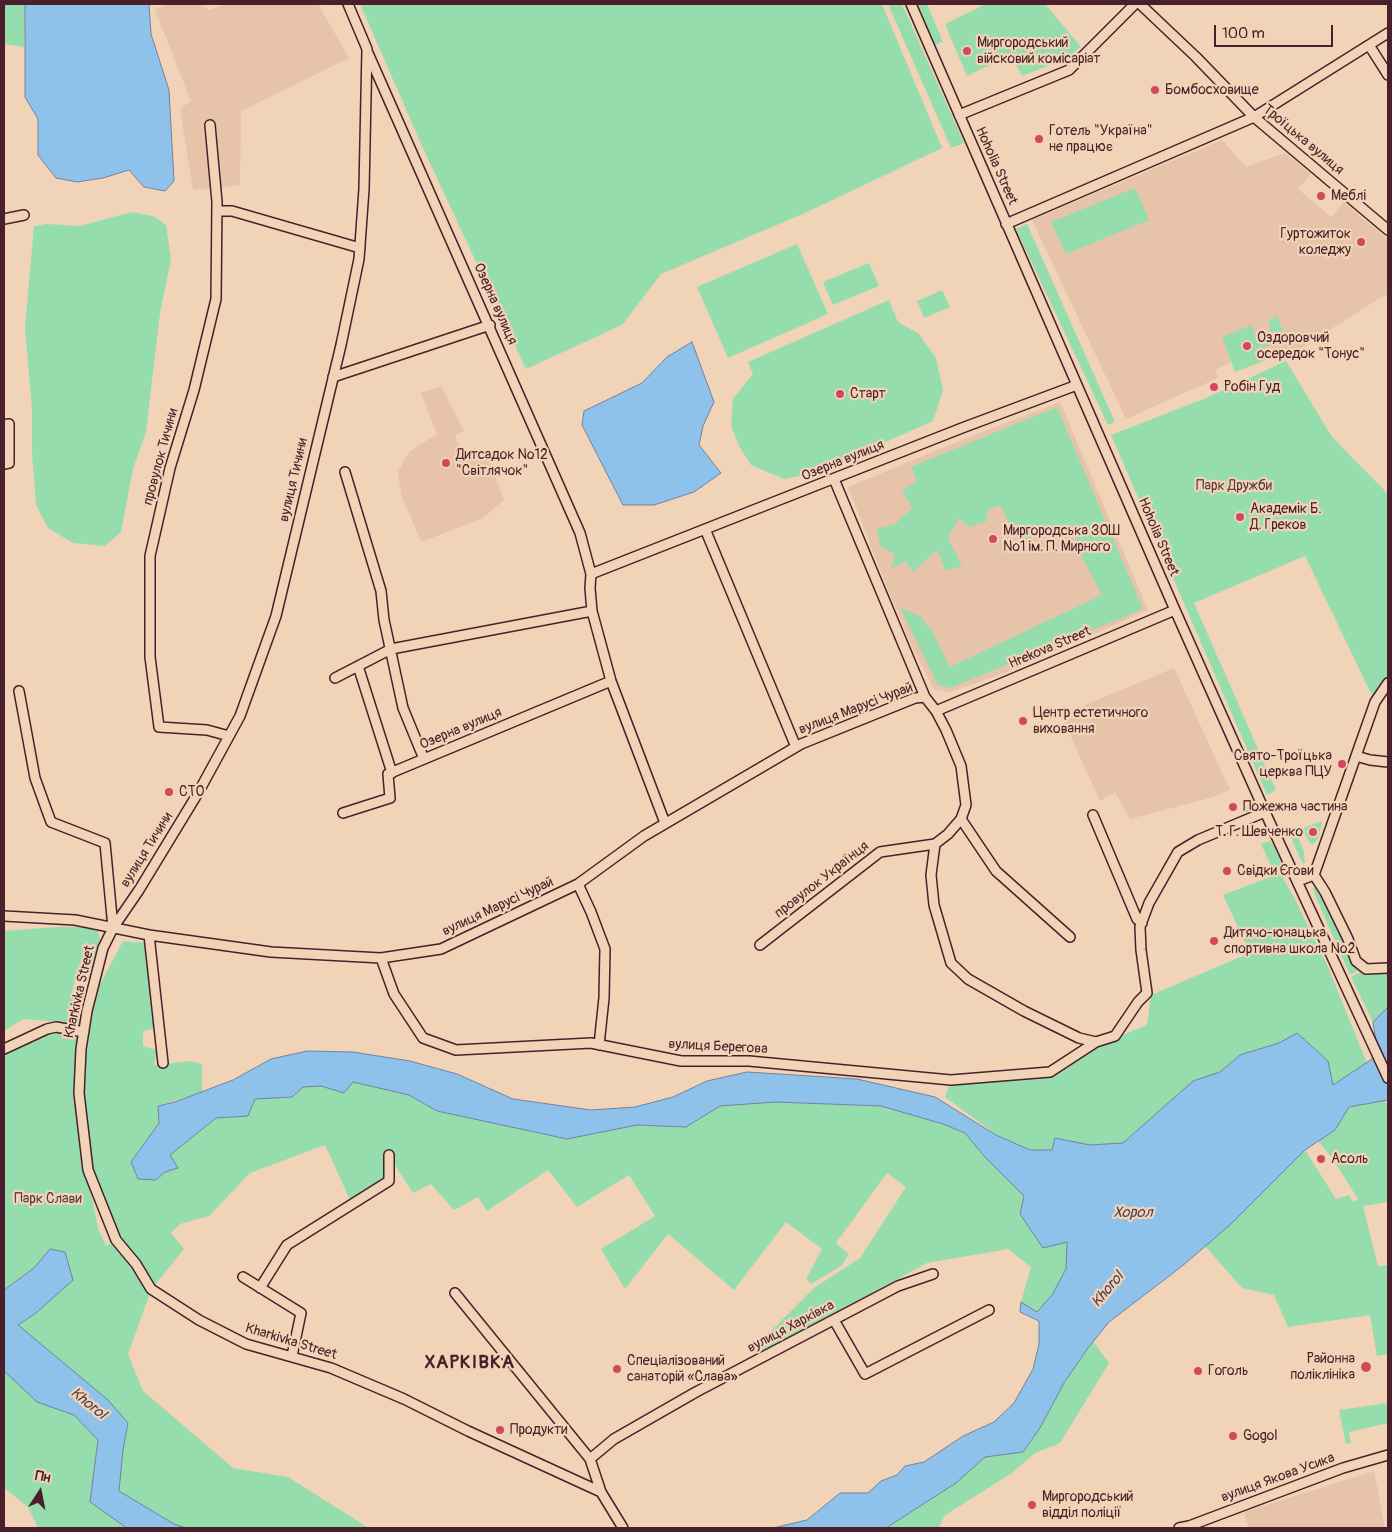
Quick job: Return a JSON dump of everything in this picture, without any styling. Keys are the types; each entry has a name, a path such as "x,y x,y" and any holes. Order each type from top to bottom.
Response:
{"street":[{"name":"вулиця Тичини","path":"113,928 139,890 198,793 240,716 276,616 359,259 364,189 366,49 348,4"},
{"name":"Hoholia Street","path":"911,4 1175,610 1265,812 1388,1078"},
{"path":"959,115 1069,70 1135,4"},
{"name":"Троїцька вулиця","path":"1140,4 1196,56 1254,117 1388,230"},
{"path":"1006,224 1254,117 1388,33"},
{"path":"1369,45 1388,75"},
{"name":"Озерна вулиця","path":"366,49 580,532 591,574 592,611 611,681 665,823"},
{"name":"провулок Тичини","path":"210,125 217,211 216,300 194,390 170,468 150,556 150,657 159,726 207,730 229,736"},
{"path":"217,211 232,211 360,248"},
{"path":"4,219 24,215"},
{"path":"333,377 490,326"},
{"name":"Озерна вулиця","path":"591,574 962,428 1078,385"},
{"path":"4,464 9,463 6,424"},
{"path":"345,472 381,591 384,620 403,708 424,759"},
{"path":"834,479 925,697 936,711 946,730 961,766 966,805 961,819 948,834 935,844 931,876 934,905 951,964 968,979 1024,1011 1079,1038 1096,1042"},
{"name":"вулиця Марусі Чурай","path":"705,528 796,747"},
{"name":"Hrekova Street","path":"936,711 1175,610"},
{"path":"335,678 391,649 592,611"},
{"path":"343,813 390,798 388,774 392,772 358,666"},
{"name":"Озерна вулиця","path":"392,772 611,681"},
{"path":"1314,875 1375,702 1388,683"},
{"path":"19,691 35,778 51,822 105,843 113,928"},
{"name":"вулиця Марусі Чурай","path":"4,916 75,920 149,935 270,952 381,958 441,949 578,884 644,836 796,747 916,698 925,697"},
{"path":"1356,756 1388,762"},
{"name":"вулиця Берегова","path":"381,958 394,994 423,1038 456,1050 591,1043 681,1062 749,1061 951,1080 1050,1072 1096,1042 1115,1036 1138,1002 1147,993 1141,950 1142,923 1149,902 1178,852 1198,840 1265,812"},
{"path":"1093,815 1136,919 1142,923"},
{"path":"961,819 996,871 1070,937"},
{"name":"провулок Українця","path":"760,945 880,852 935,844"},
{"path":"1298,881 1314,875"},
{"path":"1314,875 1325,892 1356,961 1366,969 1388,968"},
{"path":"578,884 605,948 604,998 600,1045"},
{"name":"Kharkivka Street","path":"113,928 103,948 97,969 84,1032 81,1049 79,1093 88,1170 116,1240 136,1264 151,1290 199,1320 246,1344 332,1368 404,1399 468,1431 601,1492"},
{"path":"149,935 163,1063"},
{"path":"4,1048 47,1029 56,1027 84,1032"},
{"path":"260,1288 287,1245 389,1181 389,1155"},
{"name":"вулиця Харківка","path":"590,1459 614,1439 696,1392 898,1286 933,1274"},
{"path":"243,1277 301,1313 292,1356"},
{"path":"456,1293 590,1459 601,1492 623,1528"},
{"path":"834,1320 864,1374 989,1310"},
{"name":"вулиця Якова Усика","path":"1179,1528 1189,1527 1344,1468 1388,1455"}],"shaded area":[{"path":"166,4 201,4 209,10 227,4 318,4 349,58 241,111 240,185 193,190 180,109 191,101 155,10"},
{"path":"1222,140 1246,167 1285,153 1311,174 1298,189 1331,217 1344,202 1388,240 1388,297 1385,295 1290,355 1266,360 1235,372 1232,363 1230,363 1215,370 1218,378 1126,419 1032,220"},
{"name":"Дитсадок №12 \"Світлячок\"","path":"441,386 464,431 455,436 461,452 486,454 504,500 483,518 421,542 401,494 398,472 409,452 437,434 421,393"},
{"name":"Миргородська ЗОШ №1 ім. П. Мирного","path":"1060,402 1148,610 1013,670 950,692 934,689 915,653 888,590 848,487"},
{"path":"1174,668 1230,790 1213,797 1130,819 1115,792 1100,801 1061,715"},
{"path":"1374,1471 1385,1528 1249,1528 1244,1512"}],"green space":[{"path":"4,4 25,4 24,47 4,44"},
{"path":"360,4 882,4 942,148 805,213 661,274 622,325 526,369 422,146"},
{"path":"888,4 902,4 964,143 951,148"},
{"path":"918,4 927,4 943,42 935,45"},
{"path":"986,4 1045,4 1081,47 1065,59 1022,76 1011,55 967,76 945,24"},
{"path":"1135,188 1149,220 1066,254 1051,222"},
{"path":"132,212 153,216 166,225 171,259 160,313 146,432 133,469 121,532 105,546 73,543 48,528 36,505 32,452 32,409 25,328 34,226 47,224 80,226"},
{"path":"1027,224 1115,422 1108,425 1016,229"},
{"path":"797,244 828,314 728,358 697,287"},
{"path":"869,263 879,286 833,305 823,282"},
{"path":"942,290 950,307 924,318 917,301"},
{"name":"Старт","path":"889,300 898,322 919,334 936,358 943,390 933,421 815,473 784,479 751,465 739,446 731,425 733,399 753,374 748,362"},
{"name":"Оздоровчий осередок \"Тонус\"","path":"1277,316 1286,339 1261,349 1266,360 1235,372 1222,337 1251,325 1256,336 1271,330 1268,320"},
{"name":"Парк Дружби","path":"1286,361 1332,437 1388,494 1388,679 1375,702 1305,556 1194,603 1276,790 1267,795 1111,435 1206,398"},
{"path":"1057,407 1143,609 950,688 938,685 900,607 920,616 932,631 950,667 1102,595 1075,543 1077,526 1064,525 1027,539 1014,533 1000,505 987,510 987,521 969,527 959,518 948,538 962,566 946,571 937,550 913,572 906,561 891,569 895,555 880,546 877,529 895,524 912,508 902,491 917,481 911,467"},
{"path":"1250,798 1254,801 1255,806 1254,811 1247,815 1241,802"},
{"path":"1322,821 1319,836 1315,843 1311,844 1303,828"},
{"path":"1296,832 1304,852 1305,864 1301,861 1290,835"},
{"path":"1270,841 1283,866 1273,870 1261,844"},
{"path":"1280,873 1295,899 1328,967 1367,1063 1346,1078 1332,1085 1297,1033 1279,1043 1240,1055 1220,1072 1193,1081 1123,1143 1090,1145 1056,1138 1052,1150 1030,1150 997,1135 945,1097 951,1080 1050,1072 1093,1047 1147,1025 1151,995 1250,953 1223,895"},
{"path":"1317,886 1358,970 1350,975 1315,895 1313,888"},
{"path":"79,927 98,930 100,940 89,972 78,969 71,996 79,998 80,1017 78,1027 60,1022 23,1019 4,1031 4,931"},
{"name":"Парк Слави","path":"123,941 146,943 149,990 155,1029 143,1031 143,1046 157,1050 154,1065 191,1061 202,1064 202,1092 158,1106 159,1123 131,1162 156,1180 165,1172 177,1168 170,1155 216,1118 248,1116 255,1099 292,1097 303,1087 321,1086 344,1093 352,1082 409,1095 437,1111 567,1139 637,1125 686,1127 720,1106 775,1102 881,1106 943,1124 965,1133 985,1157 1025,1196 1020,1214 1030,1227 1067,1242 1066,1269 1052,1295 1037,1312 1021,1302 1031,1267 1008,1249 927,1263 760,1354 756,1346 814,1288 860,1258 906,1187 887,1173 836,1243 849,1254 841,1266 811,1284 806,1279 822,1249 786,1222 734,1290 668,1234 625,1289 601,1249 655,1216 629,1175 577,1207 548,1170 487,1211 478,1197 454,1210 431,1184 413,1193 389,1156 389,1181 352,1204 325,1145 250,1173 209,1216 180,1224 171,1233 184,1249 151,1290 128,1354 143,1391 233,1468 288,1477 369,1528 186,1528 174,1524 119,1491 128,1423 17,1325 36,1313 50,1249 34,1268 4,1289 4,1054 48,1033 63,1031 79,1036 74,1091 82,1148 98,1228 106,1246 116,1240 88,1170 79,1093 89,1031 99,986"},
{"path":"1388,968 1388,1007 1373,1022 1351,977 1366,969"},
{"path":"1385,1100 1388,1108 1388,1202 1363,1206 1378,1266 1388,1265 1388,1354 1377,1356 1370,1315 1288,1327 1274,1295 1242,1288 1205,1246 1230,1225 1305,1150 1336,1199 1349,1195 1353,1202 1358,1199 1332,1158 1318,1141 1335,1130 1349,1107"},
{"path":"1093,1341 1109,1363 1060,1443 1035,1453 1012,1473 944,1516 939,1528 886,1528 956,1483 985,1457 1023,1452 1040,1428 1064,1383"},
{"path":"4,1371 44,1404 74,1415 98,1440 90,1502 127,1528 38,1528 28,1507 4,1488"},
{"path":"1388,1403 1388,1423 1349,1432 1351,1443 1346,1444 1339,1410"}],"water":[{"path":"25,4 149,4 151,34 169,90 174,181 165,191 144,187 129,170 103,178 77,182 56,178 38,155 38,119 25,97"},
{"path":"692,342 714,402 703,426 699,445 721,473 694,492 654,505 623,505 582,425 584,411 642,383 667,357"},
{"name":"Хорол","path":"1388,1007 1388,1100 1349,1107 1335,1130 1305,1150 1230,1225 1181,1267 1109,1322 1064,1383 1040,1428 1023,1452 985,1457 956,1483 886,1528 773,1528 807,1520 840,1493 868,1493 881,1481 897,1475 905,1466 924,1462 963,1436 994,1422 1014,1403 1033,1369 1039,1344 1039,1321 1020,1312 1021,1302 1037,1312 1052,1295 1066,1269 1067,1242 1043,1248 1020,1214 1024,1196 985,1157 965,1133 943,1124 881,1106 775,1102 720,1106 686,1127 637,1125 567,1139 437,1111 409,1095 353,1082 344,1093 321,1086 303,1087 292,1097 255,1099 248,1116 216,1118 170,1155 178,1168 165,1172 156,1180 138,1179 131,1162 159,1123 158,1106 175,1102 233,1080 271,1059 307,1051 353,1052 410,1061 457,1074 513,1099 591,1110 635,1107 673,1097 707,1081 747,1072 857,1079 935,1097 996,1135 1030,1150 1052,1150 1055,1138 1090,1145 1123,1143 1193,1081 1220,1072 1240,1055 1279,1043 1297,1033 1328,1061 1333,1085 1372,1059 1376,1042 1373,1022"},
{"name":"Khorol","path":"50,1249 65,1252 73,1280 36,1313 18,1325 108,1400 128,1423 119,1491 174,1524 186,1528 127,1528 90,1502 98,1440 74,1415 37,1402 4,1371 4,1290 34,1268"}],"place":[{"name":"Миргородський війсковий комісаріат","path":"967,51"},
{"name":"Бомбосховище","path":"1155,90"},
{"name":"Готель \"Україна\" не працює","path":"1039,139"},
{"name":"Меблі","path":"1321,196"},
{"name":"Гуртожиток коледжу","path":"1361,242"},
{"name":"Оздоровчий осередок \"Тонус\"","path":"1247,346"},
{"name":"Робін Гуд","path":"1214,387"},
{"name":"Старт","path":"840,394"},
{"name":"Дитсадок №12 \"Світлячок\"","path":"446,463"},
{"name":"Академік Б. Д. Греков","path":"1240,517"},
{"name":"Миргородська ЗОШ №1 ім. П. Мирного","path":"993,539"},
{"name":"Центр естетичного виховання","path":"1023,721"},
{"name":"Свято-Троїцька церква ПЦУ","path":"1342,764"},
{"name":"СТО","path":"169,792"},
{"name":"Пожежна частина","path":"1233,807"},
{"name":"Т. Г. Шевченко","path":"1313,832"},
{"name":"Свідки Єгови","path":"1227,871"},
{"name":"Дитячо-юнацька спортивна школа №2","path":"1214,941"},
{"name":"Асоль","path":"1321,1159"},
{"name":"Районна поліклініка","path":"1366,1367"},
{"name":"Спеціалізований санаторій «Слава»","path":"617,1369"},
{"name":"Гоголь","path":"1198,1371"},
{"name":"Продукти","path":"500,1430"},
{"name":"Gogol","path":"1233,1436"},
{"name":"Миргородський відділ поліції","path":"1032,1505"}],"district":[{"name":"ХАРКІВКА","path":"470,1363"}]}
